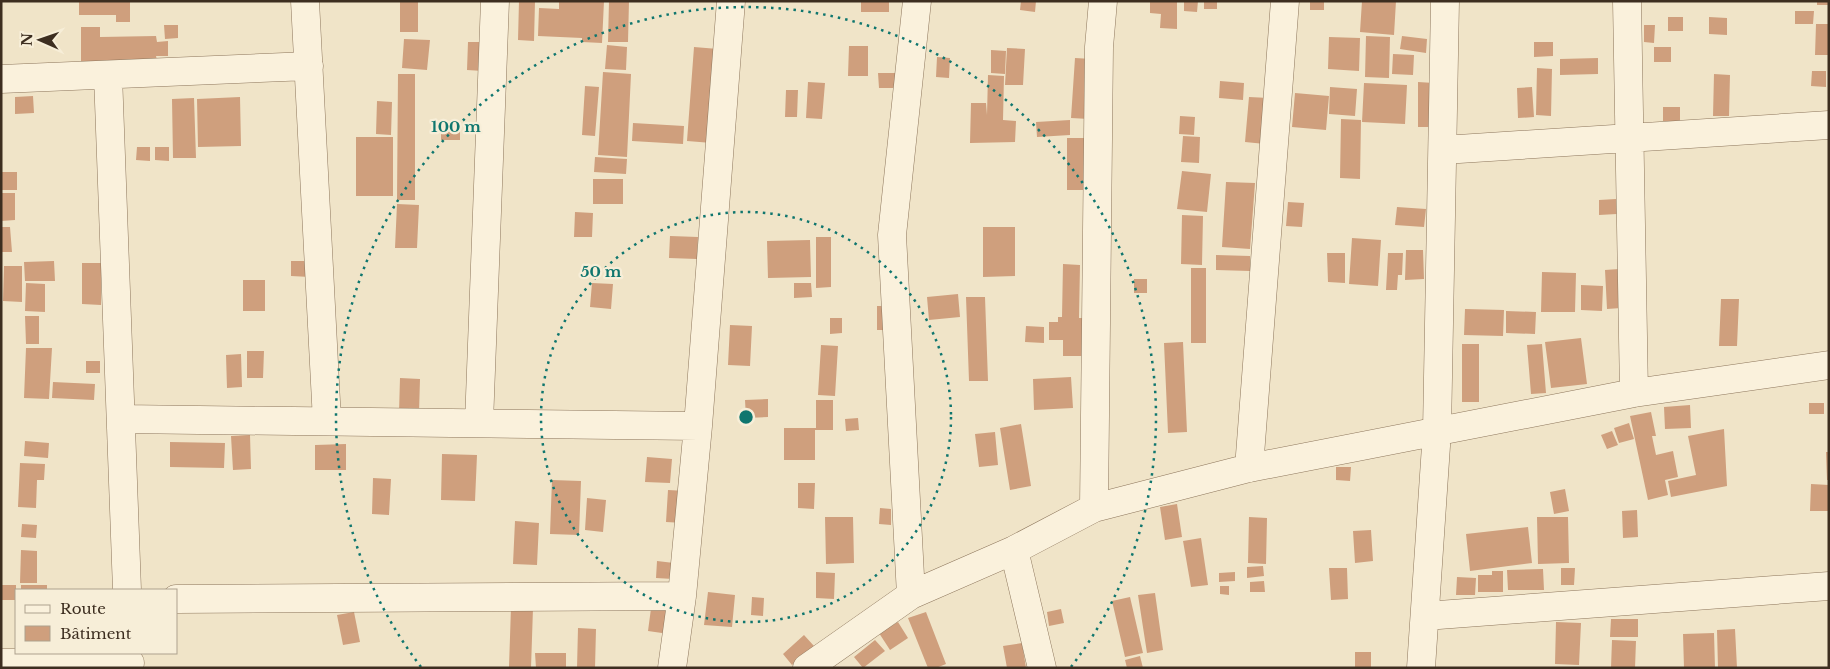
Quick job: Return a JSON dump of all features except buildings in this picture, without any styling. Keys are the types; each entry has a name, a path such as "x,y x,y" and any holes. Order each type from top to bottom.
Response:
{"street":[{"path":"306,1 327,420"},
{"path":"479,423 495,1"},
{"path":"672,668 682,596 698,426 731,1"},
{"path":"911,595 892,234 917,1"},
{"path":"1094,508 1099,47 1103,1"},
{"path":"1249,468 1285,1"},
{"path":"1421,668 1437,431 1445,1"},
{"path":"1627,1 1634,392"},
{"path":"1,79 309,66"},
{"path":"108,75 127,589"},
{"path":"1443,150 1829,125"},
{"path":"814,665 911,595 1014,550 1094,508 1249,468 1634,392 1829,365"},
{"path":"122,419 698,426"},
{"path":"1014,550 1042,668"},
{"path":"1424,616 1829,586"},
{"path":"178,599 682,596"},
{"path":"1,663 130,661"}]}
